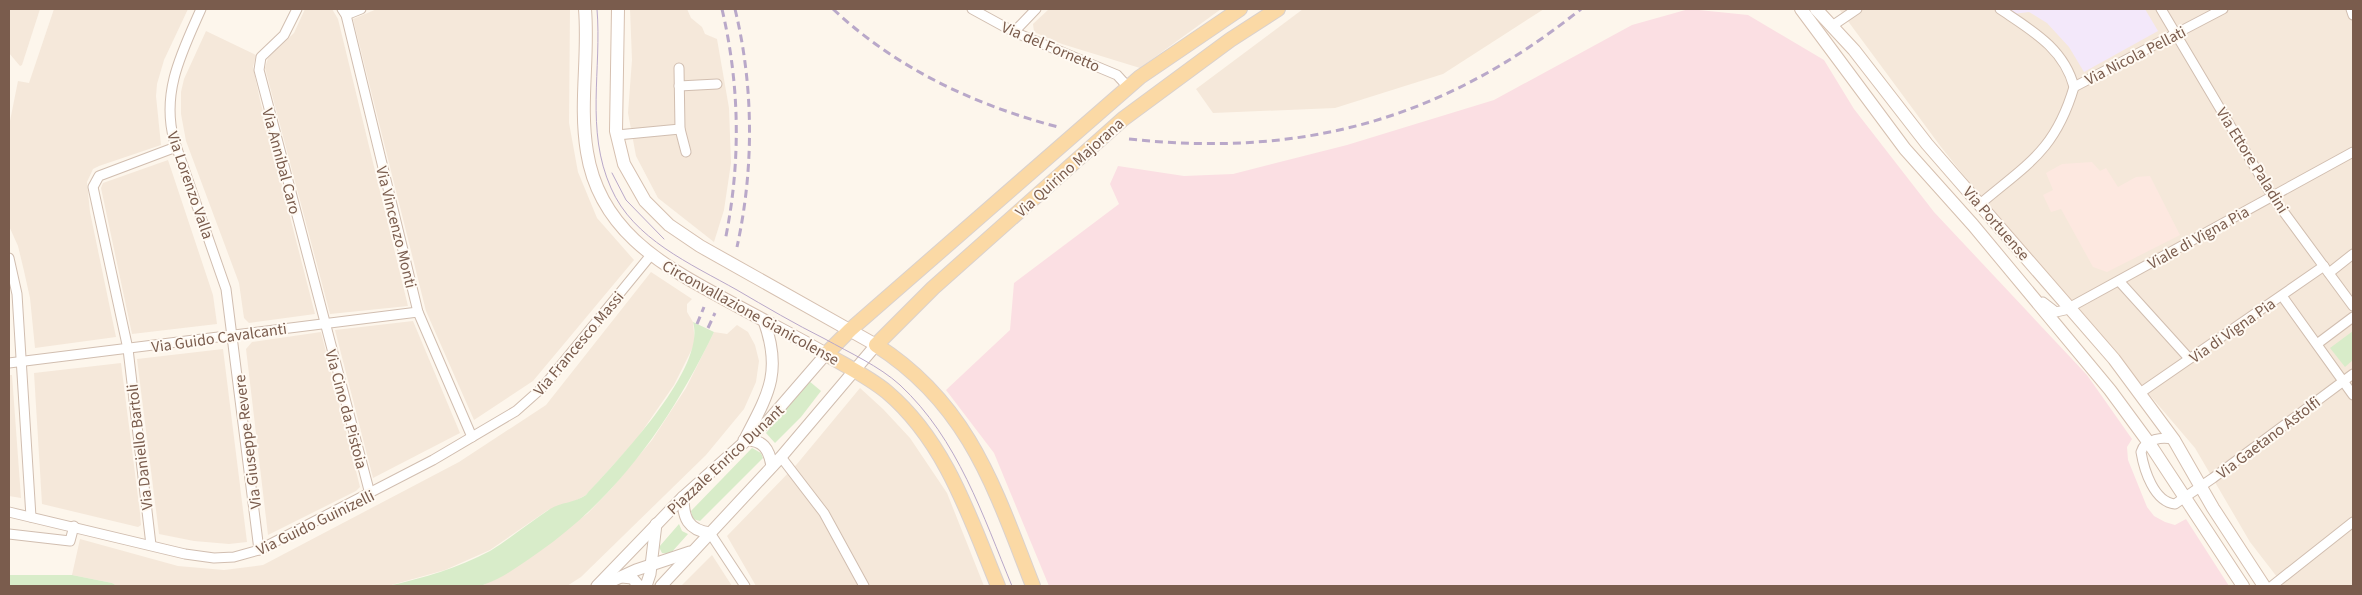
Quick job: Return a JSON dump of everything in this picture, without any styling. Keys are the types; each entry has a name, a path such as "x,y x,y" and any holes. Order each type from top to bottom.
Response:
{"main road":[{"name":"Circonvallazione Gianicolense","path":"585,9 583,108 589,162 596,185 609,210 627,234 650,255 691,281 855,371 878,385 899,403 940,456 963,501 998,586"},
{"name":"Circonvallazione Gianicolense","path":"618,9 615,116 617,135 623,160 636,188 645,201 669,225 709,251 876,345 900,360 922,379 956,420 991,482 1033,586"},
{"name":"Via Quirino Majorana","path":"850,330 1128,87 1195,38 1240,9"},
{"name":"Via Quirino Majorana","path":"876,345 933,288 1123,118 1192,67 1278,9"},
{"name":"Via Portuense","path":"1801,9 1905,149 1973,225 2085,358 2150,443 2193,492 2264,586"},
{"name":"Via Portuense","path":"1816,9 1854,50 1901,112 2140,393 2174,440 2193,492 2243,586"},
{"path":"1192,67 1188,64 1187,57 1189,47 1195,38"},
{"path":"1123,118 1130,101 1128,87"},
{"name":"Piazzale Enrico Dunant","path":"826,354 850,330"}],"street":[{"name":"Via Lorenzo Valla","path":"201,9 170,87 169,116 176,147 224,282 233,334"},
{"name":"Via Annibal Caro","path":"297,9 284,35 261,57 259,70 325,324"},
{"path":"344,12 361,9"},
{"name":"Via del Fornetto","path":"972,9 1014,32 1117,75 1128,87"},
{"path":"1014,32 1036,9"},
{"path":"1832,26 1857,9"},
{"path":"1980,204 2028,166 2042,151 2064,115 2074,87 2067,67 2051,46 2032,30 2000,9"},
{"name":"Via Ettore Paladini","path":"2161,9 2272,196 2353,306"},
{"name":"Via Nicola Pellati","path":"2074,87 2223,9"},
{"path":"2351,9 2353,14"},
{"name":"Via Vincenzo Monti","path":"344,12 418,312 472,438"},
{"path":"679,68 680,129 686,152"},
{"path":"679,86 717,84"},
{"path":"617,135 680,129"},
{"name":"Via Daniello Bartoli","path":"151,545 128,350 94,185 98,176 176,147"},
{"name":"Viale di Vigna Pia","path":"2069,308 2353,152"},
{"name":"Via di Vigna Pia","path":"2140,393 2282,296 2353,254"},
{"name":"Via Francesco Massi","path":"472,438 516,411 534,397 581,344 650,255"},
{"path":"9,258 16,284 31,517"},
{"path":"2119,281 2186,355"},
{"path":"2027,290 2056,312 2069,308"},
{"path":"2282,296 2353,395"},
{"name":"Via Guido Cavalcanti","path":"9,363 128,350 233,334 418,312"},
{"path":"2316,344 2353,317"},
{"path":"764,321 773,352 771,381 763,406 744,440 756,440 763,444 770,453 772,466"},
{"name":"Via Cino da Pistoia","path":"325,324 370,494"},
{"name":"Via Giuseppe Revere","path":"233,334 259,550"},
{"name":"Piazzale Enrico Dunant","path":"661,586 781,457 876,345"},
{"name":"Piazzale Enrico Dunant","path":"597,586 683,497 744,440 768,421 826,354"},
{"name":"Via Gaetano Astolfi","path":"2193,492 2353,374"},
{"name":"Via Guido Guinizelli","path":"9,512 88,529 185,554 214,558 245,556 370,494 472,438"},
{"path":"2174,440 2161,438 2142,449 2142,455 2154,488 2171,504 2176,503 2193,492"},
{"path":"781,457 824,514 864,586"},
{"path":"683,497 684,513 688,524 697,530 710,532 745,586"},
{"path":"2272,586 2353,522"},
{"path":"646,586 651,565 656,524"},
{"path":"9,534 70,542 74,526"},
{"path":"601,586 651,565 692,552"},
{"path":"622,577 632,578 639,586"}],"shaded area":[{"path":"9,9 40,9 22,65 20,66 9,53"},
{"path":"54,9 188,9 164,60 157,84 156,96 161,145 93,169 87,182 90,212 116,337 35,348 30,298 18,246 9,226 9,126 18,81 29,83"},
{"path":"305,9 332,9 338,19 408,306 330,314 265,68 268,58 294,33"},
{"path":"377,9 570,9 569,123 578,172 597,218 634,260 533,381 474,420 426,311 353,19"},
{"path":"630,9 687,9 691,18 702,27 705,34 717,39 729,108 731,163 724,210 714,242 658,198 636,156 628,113 632,60"},
{"path":"1049,9 1221,9 1140,68 1062,44 1034,32 1033,24"},
{"path":"1303,9 1544,9 1443,74 1335,108 1213,113 1196,89"},
{"path":"1689,9 1748,15 1824,60 1854,109 1934,212 2087,375 2132,439 2127,447 2128,460 2147,507 2154,516 2165,522 2175,525 2186,519 2229,586 1049,586 994,453 946,390 1010,330 1014,283 1119,204 1110,184 1118,166 1184,176 1233,174 1347,145 1494,100 1632,25"},
{"path":"1839,9 2353,9 2353,586 2284,586 2250,542 2195,448 1988,206 1941,147"},
{"path":"2007,9 2145,9 2158,31 2084,72 2069,47 2047,23 2029,12 2013,14"},
{"path":"206,31 256,55 253,67 260,100 315,314 249,323 244,318 239,283 186,141 181,114 181,92 184,79"},
{"path":"168,160 213,295 217,324 132,334 101,188 103,183"},
{"path":"2092,162 2100,171 2106,168 2118,187 2136,177 2150,176 2180,235 2107,272 2093,267 2061,209 2051,212 2043,195 2053,190 2046,173 2062,164"},
{"path":"651,272 692,299 687,304 687,312 693,322 695,343 674,385 636,440 586,495 575,501 548,510 490,550 445,570 388,586 117,586 112,583 72,575 80,539 178,566 224,570 263,565 459,462 546,405"},
{"path":"413,321 460,433 373,478 335,330"},
{"path":"737,325 748,332 755,345 759,361 756,382 744,409 706,455 581,577 567,586 482,586 530,557 588,513 652,440 686,388 714,332 727,334"},
{"path":"321,332 360,487 356,491 268,535 246,349 252,342"},
{"path":"223,349 247,542 229,544 194,541 159,534 137,359"},
{"path":"121,363 140,513 141,525 138,527 42,504 34,373"},
{"path":"9,375 12,375 21,498 9,496"},
{"path":"860,388 910,438 947,493 984,586 756,586 727,536 797,464"},
{"path":"712,555 732,586 681,586"}],"green space":[{"path":"693,322 714,332 680,395 641,454 594,506 568,530 519,566 498,579 483,585 452,588 388,586 414,580 465,563 498,546 550,509 586,495 637,438 673,389 686,364 694,342"},
{"path":"2353,331 2353,360 2345,367 2330,348"},
{"path":"809,381 821,391 801,417 775,443 766,433"},
{"path":"752,448 761,453 763,458 700,521 693,519 691,511"},
{"path":"679,524 682,531 688,534 670,554 662,553 659,547"},
{"path":"9,575 72,575 112,583 117,586 9,586"}],"tram line":[{"path":"597,9 596,122 603,166 611,188 621,206 648,236 683,260 864,360 900,385 938,429 953,454 979,506 1012,586"},
{"path":"612,173 626,200 664,239"}],"railway":[{"path":"722,9 732,67 736,125 734,183 725,241"},
{"path":"735,9 746,68 750,128 747,188 737,247"},
{"path":"833,9 883,50 938,82 997,108 1058,127"},
{"path":"1129,139 1193,143 1254,142 1313,135 1369,122 1424,103 1477,78 1529,47 1581,9"},
{"path":"697,324 704,307"},
{"path":"708,328 715,313"}]}
